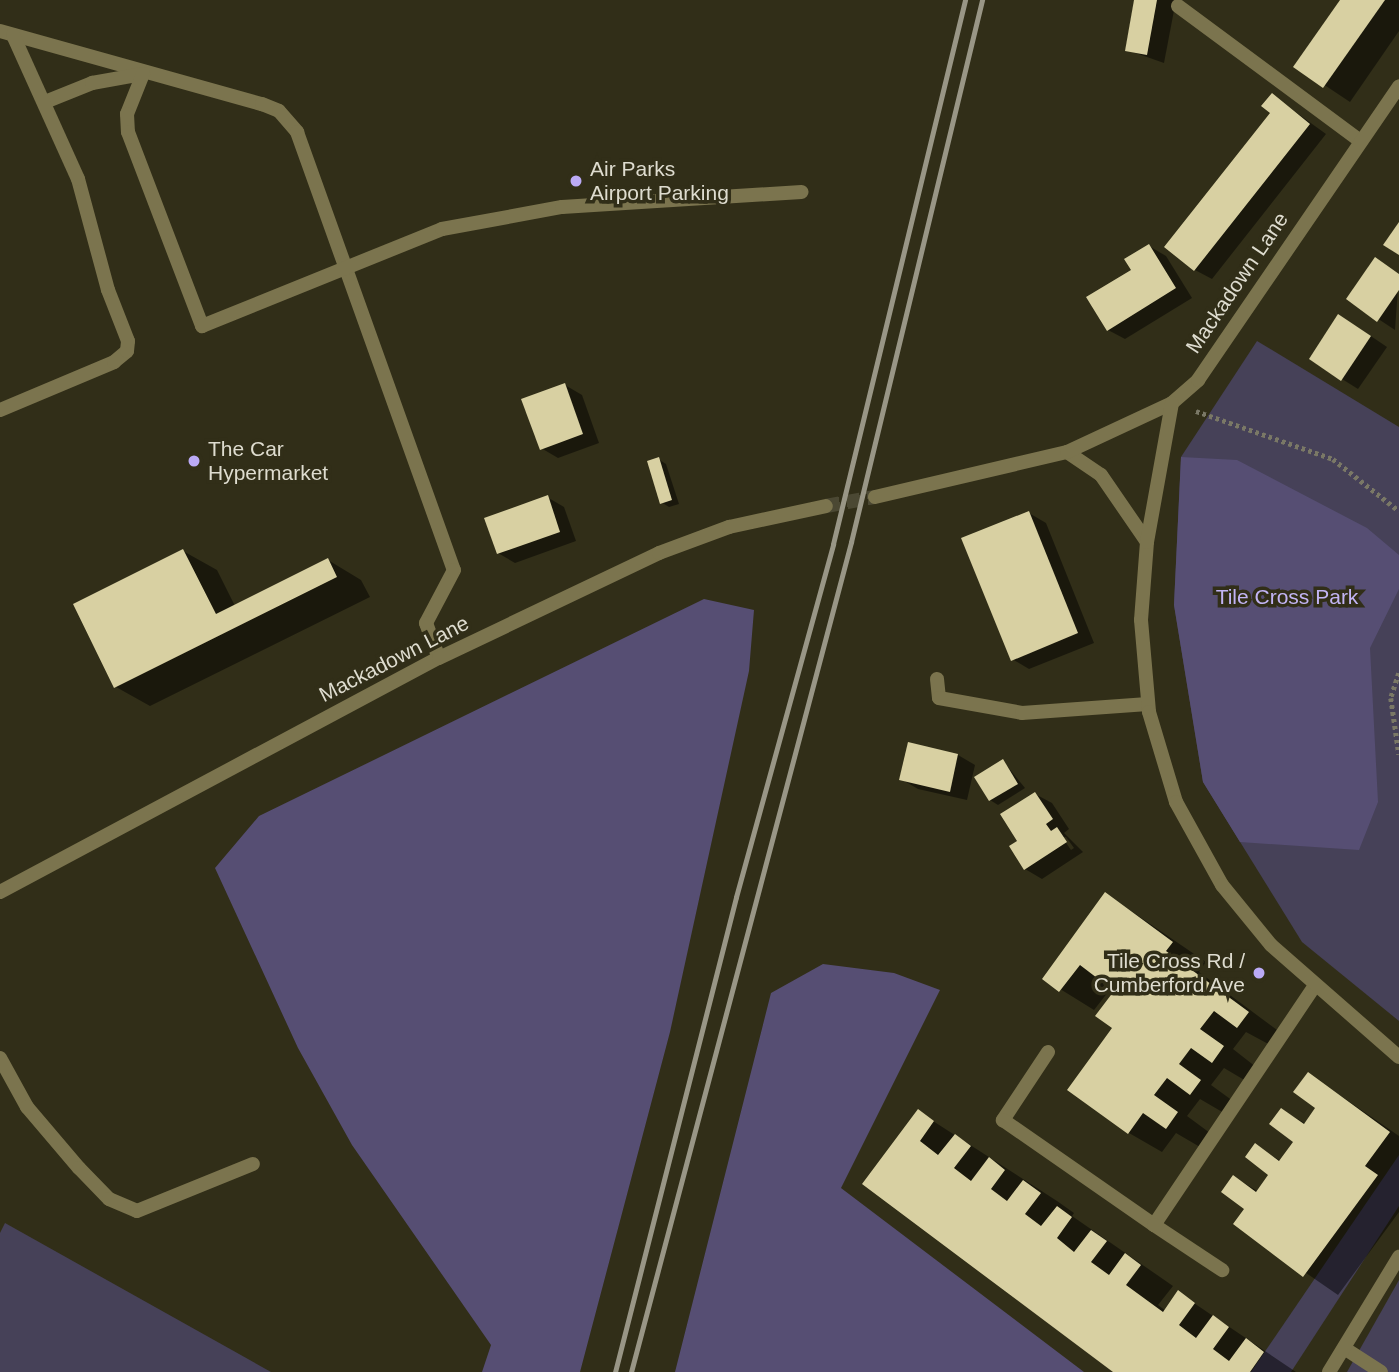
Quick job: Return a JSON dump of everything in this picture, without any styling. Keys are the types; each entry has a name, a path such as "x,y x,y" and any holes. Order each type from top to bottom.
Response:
{"street":[{"path":"1178,6 1359,140"},
{"path":"7,33 143,74 271,107 297,132 454,570 426,623 439,658"},
{"path":"0,410 114,362 127,351 128,341 108,290 78,179 46,102 7,33"},
{"path":"46,102 92,83 143,74"},
{"path":"143,74 127,114 128,132 202,326 442,229 562,207 802,192"},
{"name":"Mackadown Lane","path":"875,497 1067,452 1172,403 1198,380 1359,140 1399,86"},
{"path":"1172,403 1147,542 1142,620 1148,704 1176,802 1222,885 1271,945 1399,1057"},
{"path":"1067,452 1101,475 1147,542"},
{"name":"Mackadown Lane","path":"0,892 439,658 659,553 729,527 826,506"},
{"path":"937,679 939,698 1021,713 1148,704"},
{"path":"1154,1225 1315,985"},
{"path":"1048,1052 1003,1120 1222,1270"},
{"path":"0,1058 27,1107 79,1168 109,1199 137,1211 253,1164"},
{"path":"1329,1372 1399,1257"},
{"path":"1344,1348 1381,1372"}],"path":[{"path":"1172,403 1333,458 1399,511"},
{"path":"1399,673 1391,698 1399,754"}],"green space":[{"name":"Tile Cross Park","path":"1257,341 1399,427 1399,1021 1302,942 1203,782 1174,605 1181,457"},
{"name":"Tile Cross Park","path":"1181,457 1237,460 1367,528 1399,555 1399,589 1370,648 1378,802 1359,850 1240,842 1203,782 1174,605"},
{"path":"704,599 754,610 749,671 670,1032 580,1372 482,1372 491,1345 352,1145 298,1048 215,868 259,816"},
{"path":"823,964 894,973 940,990 841,1188 1084,1372 675,1372 771,993"},
{"path":"1399,1155 1399,1206 1291,1372 1251,1372"},
{"path":"5,1223 271,1372 0,1372 0,1233"},
{"path":"1399,1280 1399,1372 1347,1372"}],"building":[{"path":"1134,0 1157,0 1147,55 1125,51"},
{"path":"1340,0 1385,0 1323,88 1293,67"},
{"path":"1272,93 1310,124 1194,271 1164,247 1270,113 1261,106"},
{"path":"1399,222 1399,255 1383,245"},
{"path":"1149,244 1176,288 1107,331 1086,297 1131,270 1124,259"},
{"path":"1375,257 1399,274 1399,290 1377,322 1346,299"},
{"path":"1338,314 1371,336 1341,381 1309,359"},
{"path":"565,383 583,434 540,450 521,399"},
{"path":"659,457 672,500 660,504 647,461"},
{"path":"548,495 560,532 497,554 484,518"},
{"path":"1029,511 1078,633 1011,661 961,538"},
{"path":"183,549 216,614 328,558 337,577 114,688 73,604"},
{"path":"908,742 958,754 950,792 899,780"},
{"path":"1003,759 1018,784 989,801 974,777"},
{"path":"1035,792 1053,819 1046,824 1051,831 1057,827 1067,842 1024,870 1009,846 1017,841 1000,814"},
{"path":"1105,892 1173,942 1166,951 1249,1012 1237,1028 1214,1011 1200,1029 1224,1046 1212,1063 1191,1048 1179,1064 1201,1080 1190,1095 1167,1078 1154,1095 1178,1112 1166,1129 1143,1113 1128,1134 1067,1090 1112,1028 1095,1016 1114,991 1080,965 1059,992 1042,979"},
{"path":"1308,1072 1390,1132 1365,1166 1378,1175 1303,1277 1233,1224 1244,1209 1221,1192 1233,1175 1256,1192 1268,1175 1245,1157 1255,1143 1279,1161 1293,1142 1269,1124 1281,1108 1304,1124 1315,1108 1293,1092"},
{"path":"918,1109 934,1121 920,1141 938,1155 955,1134 971,1146 954,1168 971,1181 989,1157 1005,1170 991,1189 1007,1201 1023,1180 1041,1193 1025,1214 1041,1226 1057,1206 1072,1217 1057,1238 1074,1252 1091,1230 1107,1241 1091,1262 1109,1275 1125,1253 1141,1265 1126,1285 1163,1312 1178,1290 1195,1303 1179,1325 1196,1338 1213,1315 1229,1327 1213,1349 1229,1361 1246,1338 1264,1352 1250,1372 1113,1372 862,1184"}],"tunnel":[{"path":"826,506 875,497"}],"railway":[{"path":"615,1372 736,897 833,544 965,0"},
{"path":"631,1372 851,542 982,0"}],"place":[{"name":"Air Parks Airport Parking","path":"576,181"},
{"name":"The Car Hypermarket","path":"194,461"},
{"name":"Tile Cross Rd / Cumberford Ave","path":"1259,973"}]}
